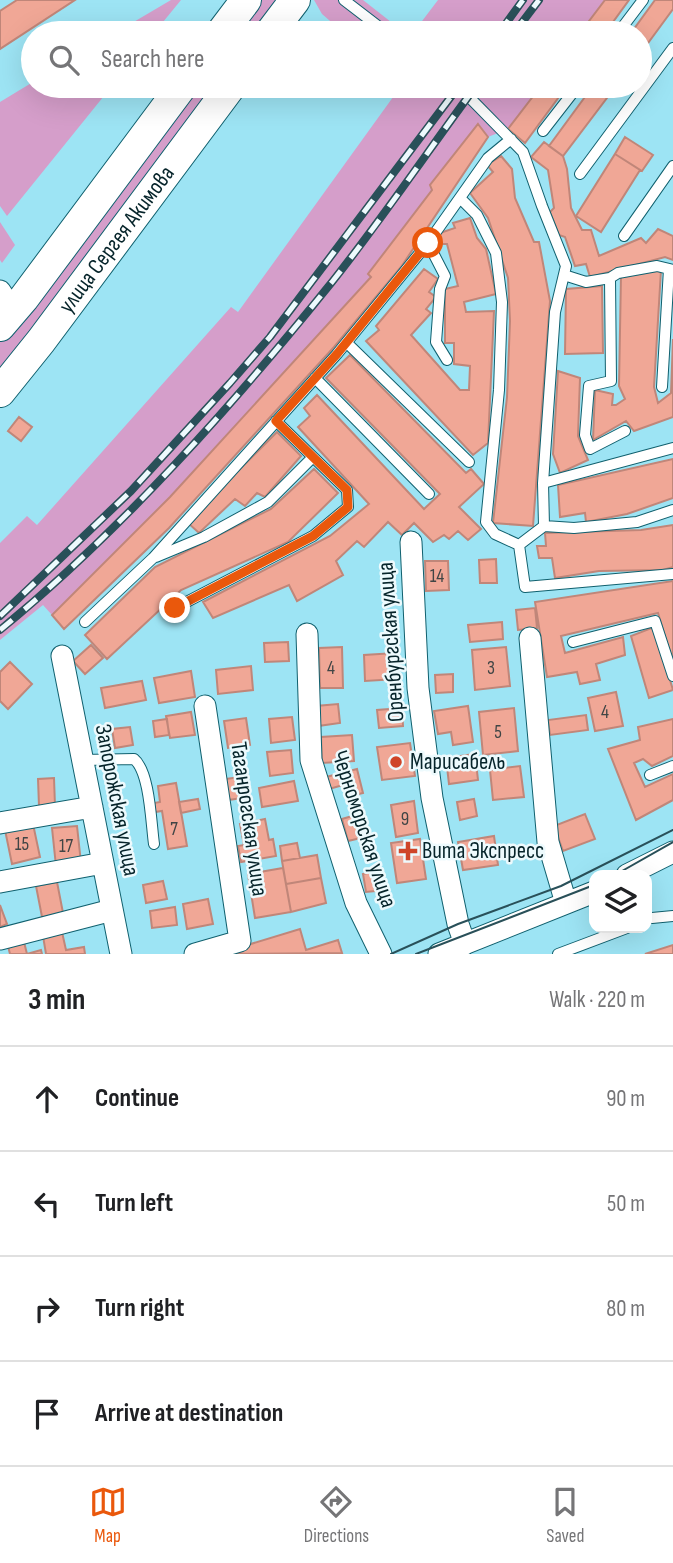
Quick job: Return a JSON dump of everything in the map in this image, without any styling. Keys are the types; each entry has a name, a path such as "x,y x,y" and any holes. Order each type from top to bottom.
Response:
{"main road":[{"path":"230,21 246,0"},
{"path":"279,21 295,0"},
{"name":"улица Сергея Акимова","path":"4,309 172,98"},
{"name":"улица Сергея Акимова","path":"0,392 222,98"}],"street":[{"name":"Оренбургская улица","path":"411,542 418,688 432,798 458,924 466,944"},
{"name":"Черноморская улица","path":"307,634 311,760 356,902 381,954"},
{"path":"530,638 548,842 566,903"},
{"name":"Запорожская улица","path":"62,656 121,954"},
{"name":"Таганрогская улица","path":"195,954 240,941 205,706"},
{"path":"0,823 92,807"},
{"path":"639,870 673,852"},
{"path":"0,882 103,863"},
{"path":"439,954 589,894"},
{"path":"0,939 112,910"}],"lane":[{"path":"344,0 371,21"},
{"path":"627,21 643,0"},
{"path":"652,76 673,48"},
{"path":"470,98 523,152 566,266 555,312 544,483 544,526"},
{"path":"543,131 569,98"},
{"path":"580,174 636,98"},
{"path":"85,622 153,558 346,343 428,243 488,158 510,139"},
{"path":"624,236 673,166"},
{"path":"460,198 477,215 496,253 502,302 499,390 486,522 495,534 519,545"},
{"path":"428,243 445,276 440,289 436,342 447,360"},
{"path":"564,275 586,282 657,266 671,269 662,387"},
{"path":"610,278 611,381 589,386 585,435 590,449 625,431"},
{"path":"346,343 469,462"},
{"path":"315,378 429,494"},
{"path":"175,608 313,536 348,507 347,490 276,421"},
{"path":"544,483 673,448"},
{"path":"153,558 204,537 268,502 313,457"},
{"path":"519,545 544,526 574,528 637,522 673,510"},
{"path":"519,545 525,587 673,574"},
{"path":"573,642 655,621 673,676"},
{"path":"83,760 134,759 141,764 154,844"},
{"path":"650,775 673,766"},
{"path":"652,915 673,916"},
{"path":"558,954 614,933"}],"shaded area":[{"path":"171,0 181,0 164,21 135,21"},
{"path":"256,0 284,0 268,21 240,21"},
{"path":"314,0 363,0 390,21 330,21 322,14"},
{"path":"438,0 605,0 589,21 422,21"},
{"path":"21,89 21,98 102,98 7,216 0,206 0,102"},
{"path":"183,98 210,98 0,378 0,339"},
{"path":"392,98 532,98 508,129 488,137 477,125 368,274 371,277 170,497 52,615 43,605 0,640 0,543 27,516 37,525 231,307 238,312"},
{"path":"0,222 15,245 2,263 0,260"}],"building":[{"path":"17,0 75,0 43,21 21,21 21,35 0,49 0,11"},
{"path":"605,0 629,0 614,21 589,21"},
{"path":"655,0 673,0 673,9 652,38 652,21 640,21"},
{"path":"532,98 558,98 525,143 508,129"},
{"path":"584,98 607,98 563,156 549,146"},
{"path":"478,124 488,137 401,267 334,347 169,528 64,629 52,615 170,497 371,277 368,274 432,190 430,185"},
{"path":"625,137 653,155 642,171 615,154"},
{"path":"544,142 563,156 571,208 582,230 591,230 599,256 641,238 646,243 658,229 673,236 673,260 665,257 590,277 586,264 575,266 565,237 559,235 550,212 554,208 548,170 531,157"},
{"path":"615,154 640,170 601,232 576,216"},
{"path":"501,156 512,169 515,198 534,242 539,242 550,301 533,526 493,523 507,397 510,321 508,278 488,218 470,193 493,172 487,165"},
{"path":"470,218 477,238 486,249 496,294 464,302 466,312 494,311 488,443 473,455 366,341 379,330 376,326 424,269 438,279 429,292 436,297 426,309 431,313 411,335 460,390 469,390 470,366 454,364 454,343 445,343 445,289 458,286 447,244 441,244 440,233 455,228 453,223"},
{"path":"661,270 654,387 658,403 671,393 673,339 673,417 634,431 626,421 593,440 595,390 613,394 612,405 625,399 619,386 621,275"},
{"path":"602,286 603,353 565,354 566,289"},
{"path":"350,355 466,473 471,469 484,484 459,507 481,529 468,540 458,531 449,539 444,535 433,542 414,523 402,535 388,522 364,547 357,541 336,561 343,575 297,601 289,585 213,618 203,602 330,536 369,504 298,427 310,416 304,408 317,395 424,509 440,494 326,378"},
{"path":"558,371 580,378 578,436 588,460 560,473 553,454"},
{"path":"19,417 32,427 21,441 8,431"},
{"path":"277,432 301,456 265,497 257,493 245,506 235,499 199,533 187,522"},
{"path":"673,459 673,498 627,514 586,522 585,513 560,517 558,485"},
{"path":"314,469 338,493 288,542 181,590 107,659 85,635 155,567 271,509"},
{"path":"673,525 673,567 663,570 599,571 555,578 552,558 539,558 537,546 546,546 545,533 641,530"},
{"path":"496,559 497,583 480,583 479,560"},
{"path":"425,561 448,561 449,590 426,591"},
{"path":"673,581 673,663 658,613 561,636 565,653 623,637 625,655 596,664 600,680 580,684 577,672 547,677 535,602"},
{"path":"535,608 537,628 518,630 516,610"},
{"path":"502,622 503,639 470,642 468,625"},
{"path":"654,627 673,690 649,698 631,636"},
{"path":"288,642 289,661 265,662 264,643"},
{"path":"91,645 103,658 85,674 73,661"},
{"path":"342,647 343,688 320,688 319,648"},
{"path":"506,647 510,686 475,690 472,650"},
{"path":"395,653 397,679 365,681 364,655"},
{"path":"10,662 32,684 8,709 0,701 0,672"},
{"path":"251,666 253,690 218,694 216,670"},
{"path":"191,671 195,697 159,703 154,678"},
{"path":"453,674 453,692 436,693 435,675"},
{"path":"142,681 146,700 105,708 101,688"},
{"path":"616,692 623,726 595,731 588,698"},
{"path":"338,704 340,723 318,726 316,706"},
{"path":"468,706 473,742 453,745 451,732 438,734 434,711"},
{"path":"402,708 403,726 379,728 377,710"},
{"path":"514,708 518,751 483,755 479,712"},
{"path":"191,712 195,735 170,738 166,716"},
{"path":"586,715 588,730 550,735 548,720"},
{"path":"292,717 295,740 271,743 269,719"},
{"path":"246,718 250,745 228,748 224,721"},
{"path":"167,719 169,735 155,737 153,721"},
{"path":"673,719 673,756 652,766 643,759 634,763 645,787 673,774 673,800 636,820 608,749 640,740 638,727"},
{"path":"130,727 133,745 115,748 112,729"},
{"path":"352,735 354,761 322,763 321,737"},
{"name":"Марисабель","path":"410,743 415,776 382,780 377,747"},
{"path":"291,750 293,773 270,776 267,752"},
{"path":"475,754 478,780 449,784 446,758"},
{"path":"520,766 524,797 493,800 490,770"},
{"path":"357,769 363,793 346,797 343,785 329,789 326,777"},
{"path":"248,776 250,797 228,800 225,779"},
{"path":"54,778 55,806 39,806 38,779"},
{"path":"294,781 298,801 262,807 259,788"},
{"path":"176,783 187,846 168,849 162,811 155,812 154,803 160,802 158,786"},
{"path":"198,799 200,809 181,813 179,802"},
{"path":"474,799 477,816 460,820 457,802"},
{"path":"414,801 418,833 396,837 391,805"},
{"path":"359,814 365,837 348,841 342,819"},
{"path":"585,814 595,839 563,851 554,826"},
{"path":"265,819 269,840 273,839 276,856 241,862 238,846 244,845 240,824"},
{"path":"33,824 40,857 12,864 5,830"},
{"path":"77,826 81,863 56,866 52,828"},
{"path":"494,836 498,865 463,870 458,842"},
{"path":"420,839 426,879 397,883 391,843"},
{"path":"297,843 300,858 282,861 280,846"},
{"path":"317,855 321,878 286,884 282,861"},
{"path":"283,868 291,912 255,918 248,874"},
{"path":"372,872 375,891 366,892 363,874"},
{"path":"321,878 326,903 291,912 286,884"},
{"path":"163,881 167,899 146,903 143,885"},
{"path":"57,882 64,918 43,922 36,886"},
{"path":"208,899 213,924 187,929 183,904"},
{"path":"0,905 7,924 0,927"},
{"path":"175,907 177,925 152,928 150,911"},
{"path":"300,929 306,950 338,940 342,953 218,954"},
{"path":"62,932 66,950 84,947 85,954 46,954 43,936"},
{"path":"23,938 27,954 10,954 7,942"},
{"path":"673,945 673,954 645,954"}],"tram line":[{"path":"391,954 458,924 561,886 673,830"},
{"path":"624,870 673,842"},
{"path":"416,954 589,887"}],"railway":[{"path":"508,21 523,0"},
{"path":"523,21 539,0"},
{"path":"0,616 131,491 270,337 450,98"},
{"path":"0,630 89,551 216,420 351,258 467,98"}],"place":[{"name":"Марисабель","path":"396,762"},
{"name":"Вита Экспресс","path":"408,851"}],"route":[{"path":"175,608 313,536 348,507 347,490 276,421 337,354 428,243"}]}
